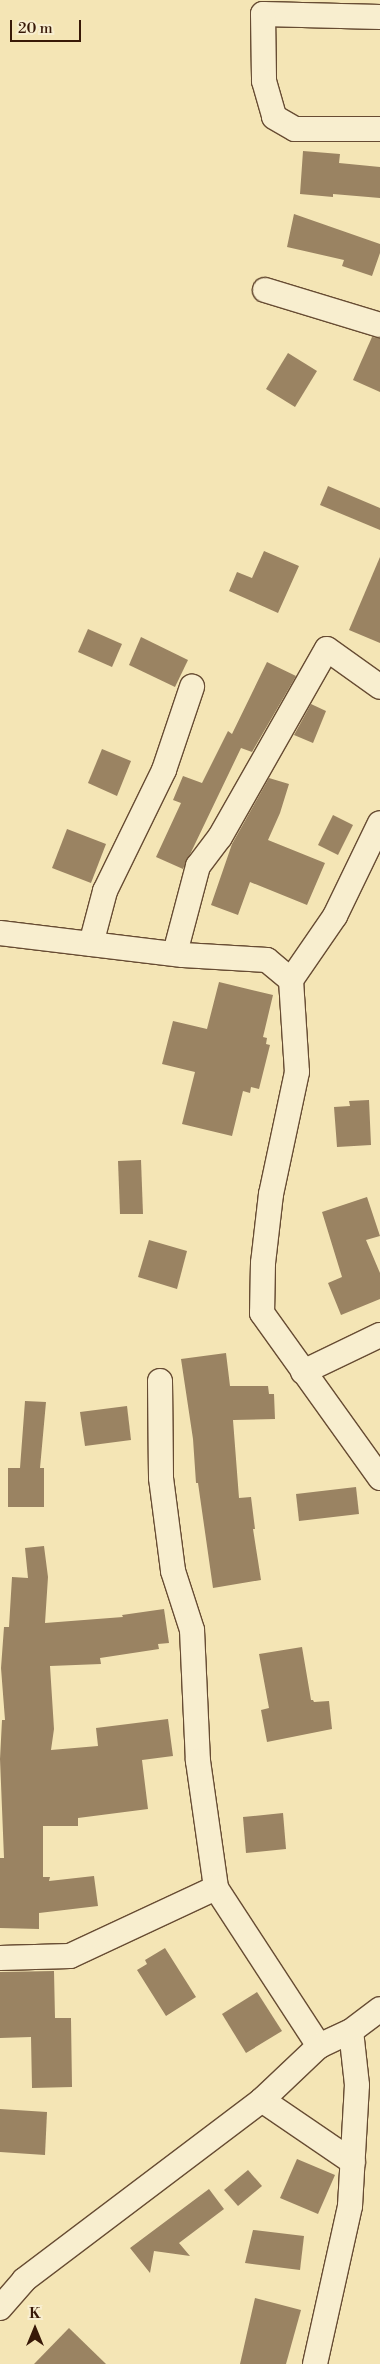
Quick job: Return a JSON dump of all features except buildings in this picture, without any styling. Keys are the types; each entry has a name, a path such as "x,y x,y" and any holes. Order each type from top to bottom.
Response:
{"street":[{"path":"380,17 262,7 264,81 274,116 295,129 380,129"},
{"path":"265,290 380,325"},
{"path":"175,953 198,866 220,837 327,649 380,687"},
{"path":"92,944 105,891 164,770 192,687"},
{"path":"380,823 335,916 291,980 297,1072 271,1194 263,1263 262,1313 380,1478"},
{"path":"0,933 175,953 267,960 291,980"},
{"path":"303,1372 380,1334"},
{"path":"160,1381 161,1478 173,1571 192,1630 198,1761 216,1888 319,2046"},
{"path":"0,1958 70,1956 216,1888"},
{"path":"0,2308 24,2280 262,2100 319,2046 351,2031 380,2009"},
{"path":"315,2364 350,2206 357,2085 351,2031"},
{"path":"262,2100 352,2162"}]}
